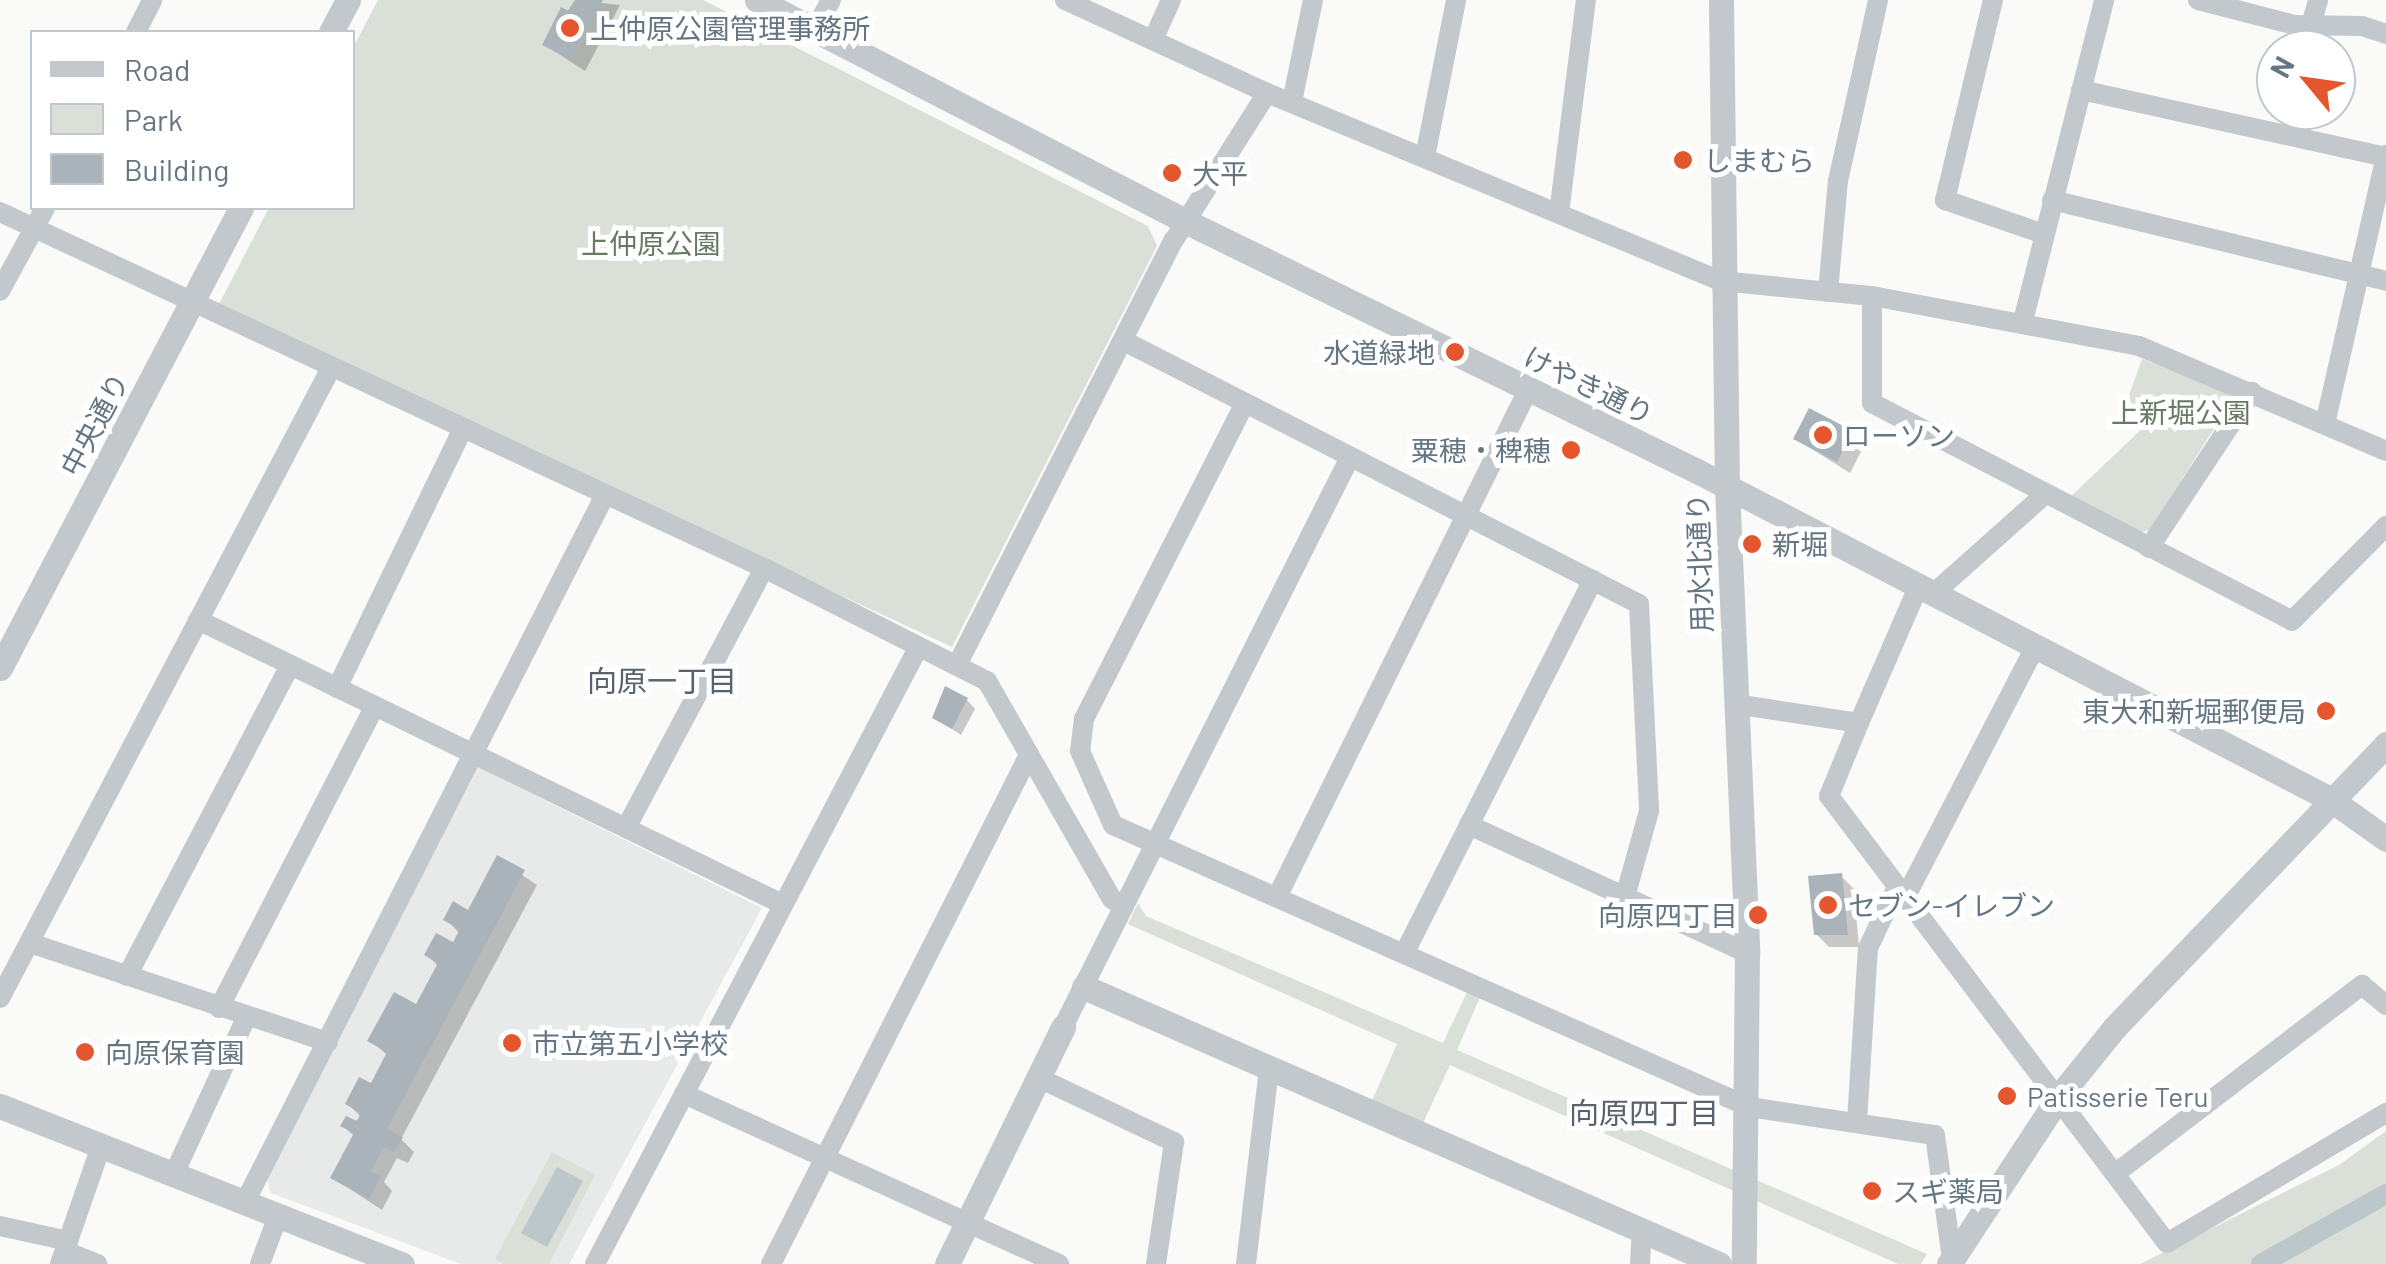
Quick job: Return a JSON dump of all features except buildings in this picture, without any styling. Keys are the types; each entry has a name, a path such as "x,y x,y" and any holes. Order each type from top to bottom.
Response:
{"street":[{"path":"137,30 152,0"},
{"path":"332,30 348,0"},
{"name":"けやき通り","path":"757,0 1185,221 1726,487 2330,799 2386,838"},
{"path":"815,30 830,0"},
{"path":"1065,0 1267,93 1721,281 1872,296 2023,321 2139,346 2386,451"},
{"path":"1153,40 1171,0"},
{"path":"1292,102 1313,0"},
{"path":"1426,157 1456,0"},
{"path":"1560,213 1586,0"},
{"name":"用水北通り","path":"1721,0 1726,487 1747,953 1749,1115 1744,1264"},
{"path":"1828,292 1838,181 1878,0"},
{"path":"1993,0 1944,200 2044,234"},
{"path":"2023,321 2104,0"},
{"path":"2198,0 2310,25 2386,34"},
{"path":"2310,25 2318,0"},
{"path":"2080,90 2386,156 2325,424"},
{"path":"957,665 1185,221 1267,93"},
{"path":"2052,200 2386,281"},
{"path":"0,292 43,210"},
{"name":"中央通り","path":"0,668 239,210"},
{"path":"0,212 764,568 987,681 1112,900 1124,908"},
{"path":"1872,296 1872,403 2044,496 2292,621 2386,526"},
{"path":"1124,340 1639,604 1649,811 1626,897"},
{"path":"0,998 331,368"},
{"path":"1278,895 1529,388"},
{"path":"2149,548 2252,392"},
{"path":"1246,403 1084,719 1080,751 1114,825 1405,952 1749,1115 1856,1122 1935,1135 1950,1262"},
{"path":"338,688 464,429"},
{"path":"948,1264 1350,457"},
{"path":"245,1202 605,495"},
{"path":"2044,496 1925,591 1858,722 1829,796 2060,1095 2167,1244 2386,1113"},
{"path":"626,828 764,568"},
{"path":"1405,952 1593,580"},
{"path":"198,620 780,903"},
{"path":"1856,1122 1868,948 2035,647"},
{"path":"595,1264 780,903 918,648"},
{"path":"128,976 290,665"},
{"path":"1734,704 1858,722"},
{"path":"219,1008 375,706"},
{"path":"1950,1262 2060,1095 2157,979 2386,744"},
{"path":"771,1264 1029,755"},
{"path":"1469,825 1747,953"},
{"path":"30,944 328,1042"},
{"path":"1084,986 1719,1264"},
{"path":"2116,1173 2362,986 2386,1005"},
{"path":"174,1174 246,1018"},
{"path":"1246,1264 1269,1069"},
{"path":"1038,1077 1174,1142 1156,1264"},
{"path":"684,1094 967,1221 1019,1257 1059,1264"},
{"path":"0,1106 402,1264"},
{"path":"64,1252 102,1146"},
{"path":"260,1264 278,1216"},
{"path":"0,1226 97,1264"},
{"path":"1640,1264 1642,1229"}],"shaded area":[{"name":"市立第五小学校","path":"476,766 762,908 569,1264 461,1264 271,1193 267,1179"},
{"path":"557,1167 583,1181 547,1247 521,1233"}],"green space":[{"name":"上仲原公園","path":"378,0 703,0 1148,226 1157,246 952,647 218,306 268,210 355,210 355,44"},
{"name":"上新堀公園","path":"2142,359 2228,392 2230,403 2150,530 2138,533 2069,498 2147,424 2128,398"},
{"path":"1138,903 1146,916 1443,1043 1468,990 1481,995 1457,1050 1927,1254 1921,1264 1898,1264 1450,1065 1423,1123 1372,1101 1397,1044 1128,924"},
{"path":"2386,1131 2386,1264 2140,1264 2339,1165"},
{"path":"552,1152 595,1175 549,1264 504,1264 495,1259"}],"waterway":[{"path":"2261,1264 2386,1194"}],"place":[{"name":"上仲原公園管理事務所","path":"570,28"},
{"name":"しまむら","path":"1683,160"},
{"name":"大平","path":"1172,173"},
{"name":"水道緑地","path":"1455,352"},
{"name":"ローソン","path":"1823,435"},
{"name":"粟穂・稗穂","path":"1571,450"},
{"name":"新堀","path":"1752,544"},
{"name":"東大和新堀郵便局","path":"2326,711"},
{"name":"セブン-イレブン","path":"1828,905"},
{"name":"向原四丁目","path":"1758,915"},
{"name":"市立第五小学校","path":"512,1043"},
{"name":"向原保育園","path":"85,1052"},
{"name":"Patisserie Teru","path":"2007,1096"},
{"name":"スギ薬局","path":"1872,1191"}],"district":[{"name":"向原一丁目","path":"662,680"},
{"name":"向原四丁目","path":"1644,1112"}]}
